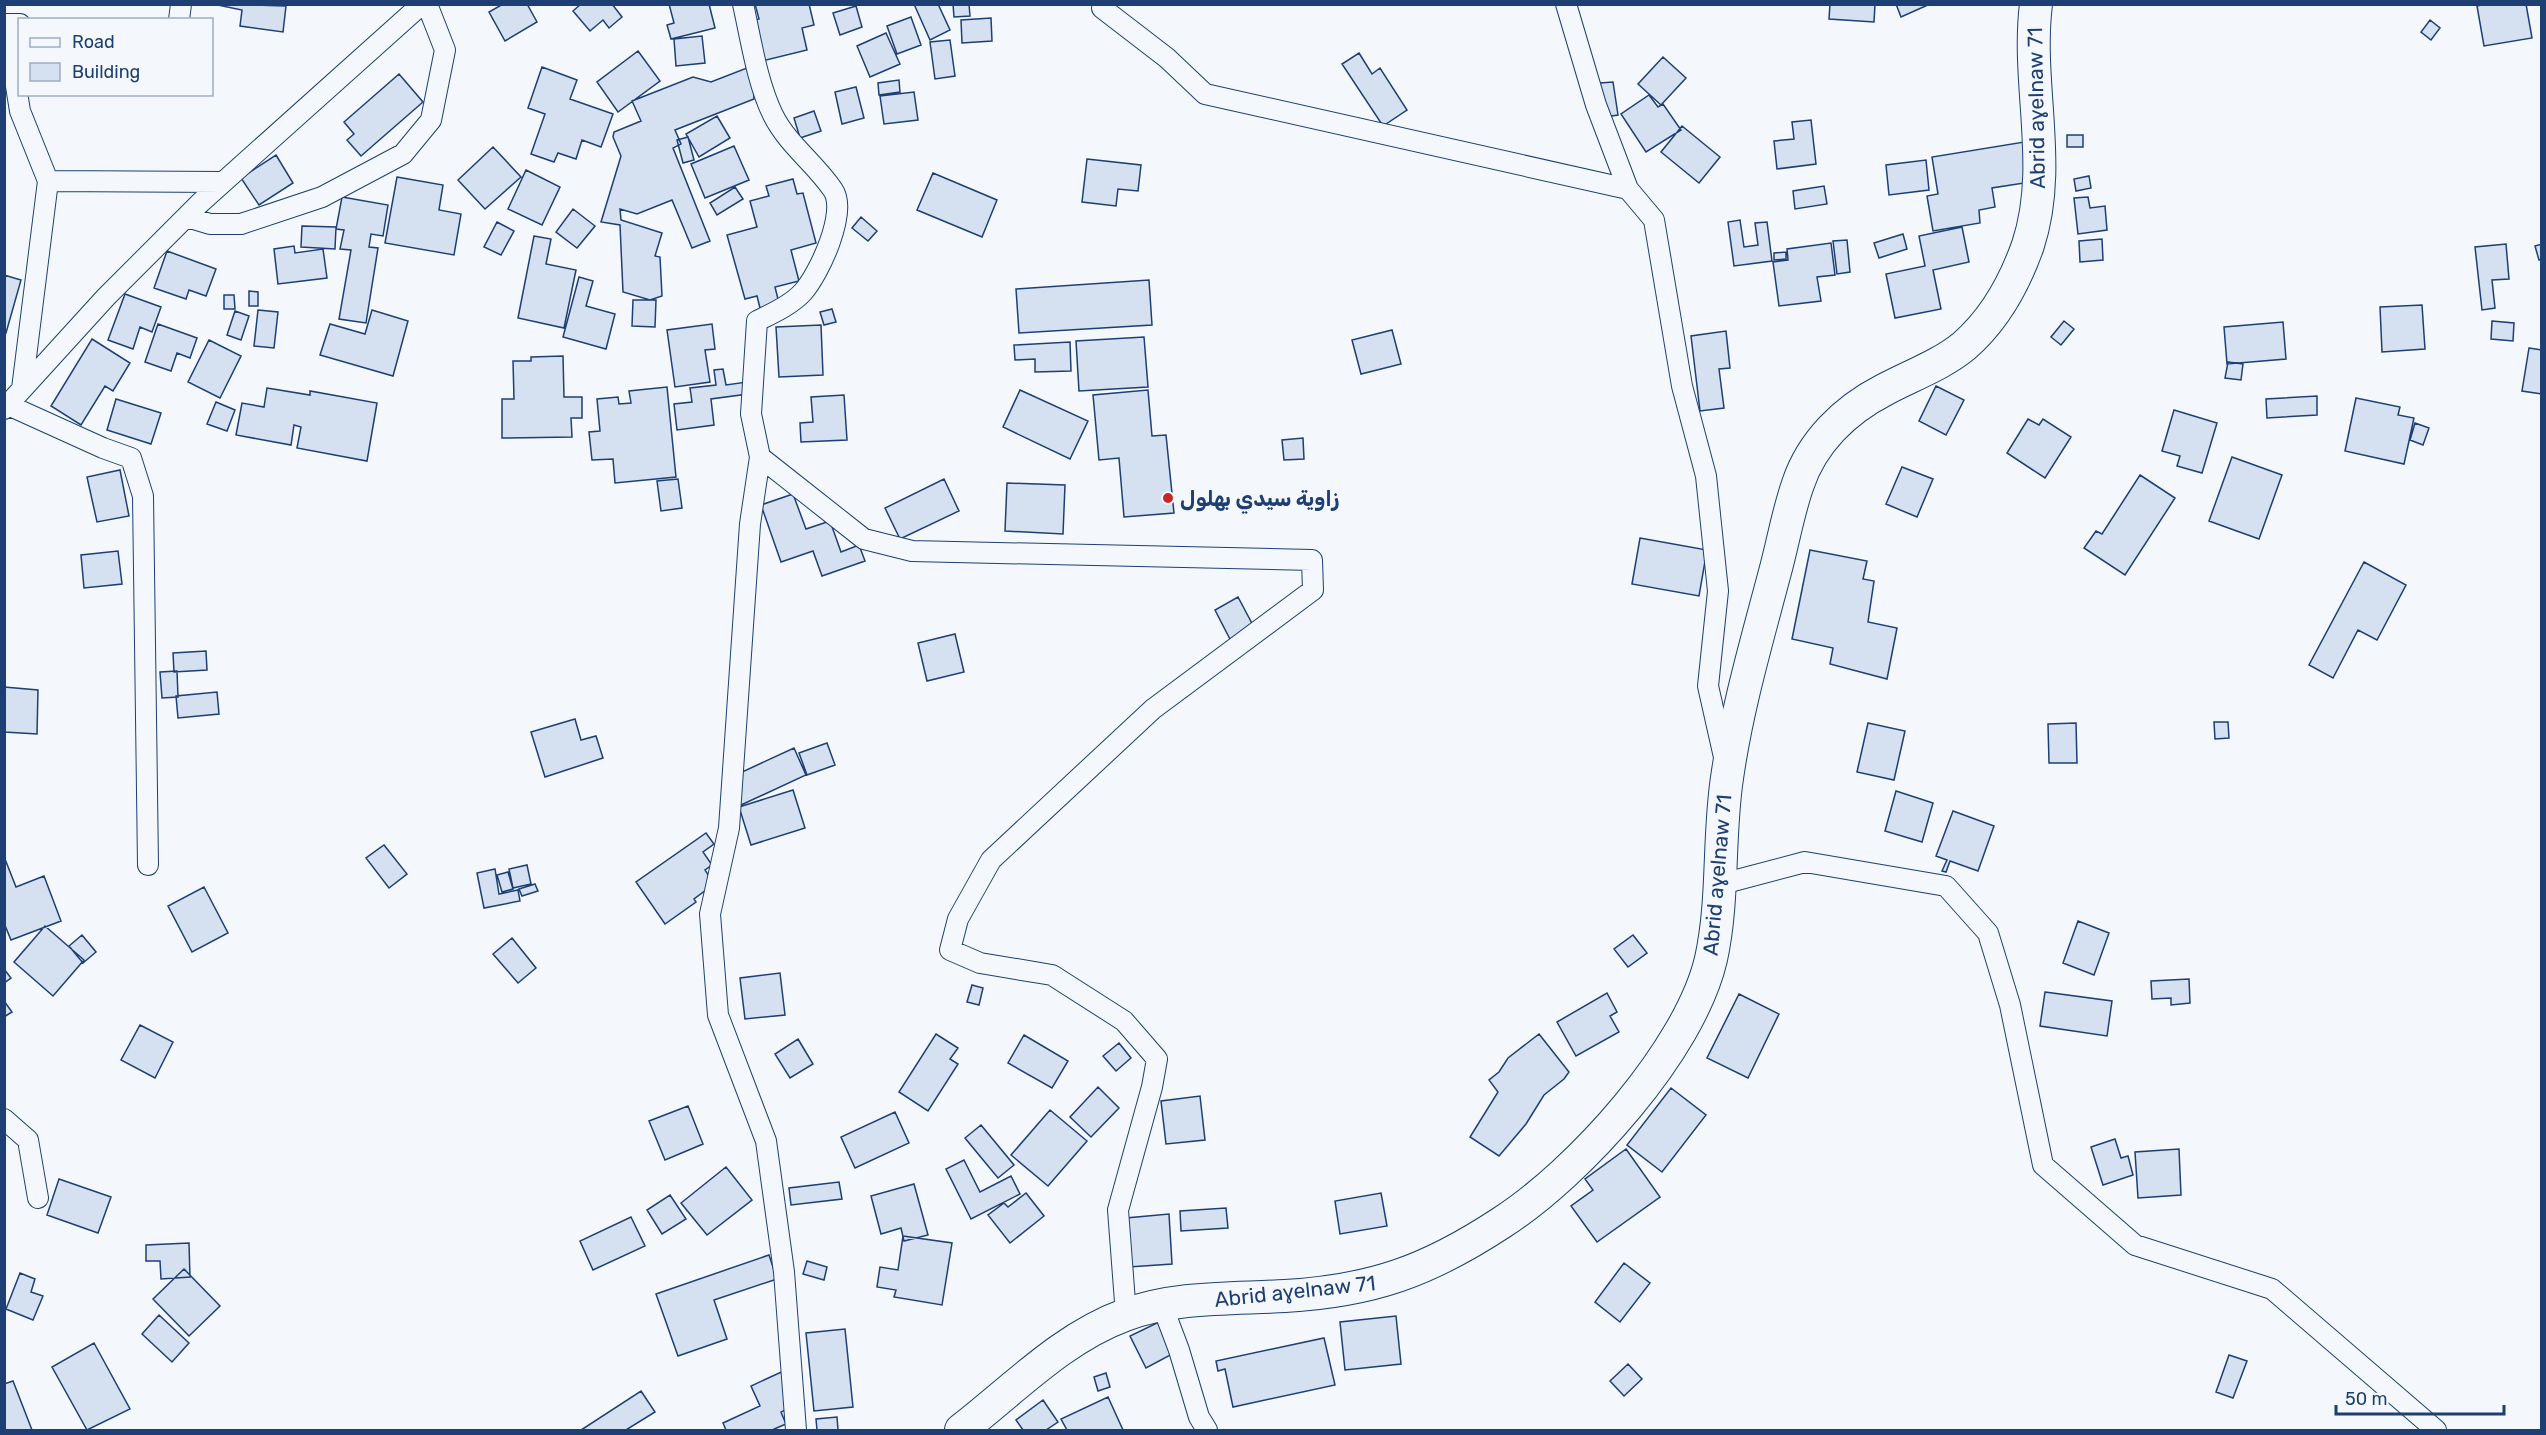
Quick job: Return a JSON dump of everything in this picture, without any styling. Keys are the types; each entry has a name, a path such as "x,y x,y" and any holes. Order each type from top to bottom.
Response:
{"main road":[{"name":"Abrid aɣelnaw 71","path":"961,1431 1065,1346 1126,1315 1162,1305 1329,1292 1381,1283 1429,1266 1504,1221 1567,1171 1612,1122 1670,1048 1699,996 1710,964 1716,932 1728,772 1751,656 1794,495 1807,461 1816,445 1856,408 1880,392 1962,347 1988,321 2012,284 2026,249 2039,198 2040,150 2034,38 2036,4"}],"street":[{"path":"148,865 143,496 131,458 6,407 106,297 187,216 422,4"},
{"path":"187,216 210,224 241,224 322,197 403,154 431,120 445,50 427,4"},
{"path":"743,4 773,114 791,144 835,192 838,214 831,242 804,292 782,309 757,321 751,414 760,457 750,524 729,828 710,914 718,1016 766,1141 784,1272 796,1431"},
{"path":"1566,4 1596,105 1628,189 1654,220 1682,386 1706,476 1718,591 1708,686 1728,772"},
{"path":"1102,8 1167,58 1205,94 1628,189"},
{"path":"10,24 18,94"},
{"path":"18,96 20,111 48,181 22,389"},
{"path":"48,181 223,182"},
{"path":"760,457 864,539 912,551 1312,560 1313,590 1153,709 992,860 958,920 950,950 980,963 1052,975 1124,1021 1157,1059 1118,1210 1126,1315"},
{"path":"1718,885 1805,862 1946,886 1989,933 2010,1005 2043,1165 2135,1245 2272,1289 2436,1431"},
{"path":"4,1119 28,1140 38,1198"},
{"path":"1162,1305 1200,1417 1207,1431"}],"building":[{"path":"213,4 286,6 283,32 240,26 242,10"},
{"path":"503,4 527,4 537,22 505,41 489,12"},
{"path":"581,4 612,4 622,17 609,28 603,20 590,31 573,11"},
{"path":"669,4 709,4 715,28 671,39 667,25 674,23"},
{"path":"755,4 809,4 814,25 802,28 807,50 762,61 751,21 759,19"},
{"path":"914,4 938,4 950,30 930,40"},
{"path":"953,4 969,4 970,16 954,17"},
{"path":"1830,4 1875,4 1874,22 1829,19"},
{"path":"1896,4 1930,4 1901,17"},
{"path":"2526,4 2532,38 2484,46 2477,6"},
{"path":"856,6 862,27 840,35 833,13"},
{"path":"911,17 921,45 897,54 887,26"},
{"path":"991,18 992,41 962,43 961,20"},
{"path":"2430,20 2440,28 2431,40 2421,32"},
{"path":"886,33 900,64 870,77 857,46"},
{"path":"702,36 705,63 676,66 674,39"},
{"path":"950,40 955,76 935,79 930,42"},
{"path":"638,51 660,81 618,112 597,82"},
{"path":"1359,53 1372,74 1380,68 1407,110 1383,126 1342,64"},
{"path":"1663,57 1686,78 1661,105 1638,84"},
{"path":"752,66 754,99 675,130 681,144 673,148 710,241 692,248 672,200 637,214 620,209 621,220 662,233 655,256 660,257 662,296 650,300 623,292 620,225 601,222 621,156 613,137 614,132 641,121 632,101 693,77 711,82"},
{"path":"542,67 577,80 570,99 613,114 601,147 582,140 576,159 558,153 554,162 531,154 545,114 528,108"},
{"path":"399,74 423,102 361,156 347,140 354,134 344,122"},
{"path":"899,80 900,92 879,95 878,83"},
{"path":"1613,82 1618,115 1605,117 1600,83"},
{"path":"856,87 864,118 842,124 835,92"},
{"path":"914,92 918,120 884,124 880,96"},
{"path":"1649,95 1658,107 1663,104 1681,130 1646,152 1621,114"},
{"path":"814,111 821,131 800,138 794,118"},
{"path":"717,116 730,138 699,157 686,134"},
{"path":"1811,120 1816,164 1777,169 1774,141 1794,139 1792,122"},
{"path":"1682,126 1720,157 1699,183 1661,152"},
{"path":"2067,135 2083,135 2083,147 2067,147"},
{"path":"688,137 694,160 683,163 677,140"},
{"path":"2024,142 2031,182 1992,188 1995,207 1979,210 1980,223 1933,231 1927,196 1938,194 1932,157"},
{"path":"734,146 749,180 705,198 691,164"},
{"path":"493,147 521,177 485,209 458,180"},
{"path":"276,155 293,183 259,205 241,178"},
{"path":"1087,159 1141,165 1138,191 1118,189 1116,206 1082,202"},
{"path":"1926,160 1929,190 1889,195 1886,165"},
{"path":"526,170 560,187 542,225 508,209"},
{"path":"933,173 997,200 982,237 917,210"},
{"path":"2089,176 2091,188 2076,191 2074,179"},
{"path":"397,177 443,185 439,210 461,214 454,255 385,243"},
{"path":"793,179 797,194 803,193 816,243 791,250 799,281 775,287 780,307 761,312 757,296 745,299 727,235 757,227 750,201 769,196 766,186"},
{"path":"1824,186 1827,204 1795,209 1793,191"},
{"path":"735,187 743,199 717,215 710,203"},
{"path":"342,197 388,205 383,236 371,234 369,247 378,248 366,323 339,319 351,250 340,249 344,230 336,229"},
{"path":"2088,197 2090,208 2105,206 2107,230 2078,234 2074,198"},
{"path":"573,209 595,226 577,248 556,232"},
{"path":"861,217 877,231 868,241 852,228"},
{"path":"1740,220 1744,247 1758,245 1755,223 1767,222 1772,261 1734,266 1728,222"},
{"path":"497,222 514,231 501,255 484,247"},
{"path":"302,226 336,227 335,249 301,247"},
{"path":"1962,227 1969,262 1933,270 1941,309 1895,318 1886,274 1925,266 1919,236"},
{"path":"1903,234 1907,249 1879,258 1874,243"},
{"path":"534,236 551,239 546,264 576,270 564,328 518,318"},
{"path":"2102,239 2103,260 2080,262 2079,241"},
{"path":"1847,240 1850,272 1837,274 1833,241"},
{"path":"1831,243 1835,275 1817,277 1821,301 1779,306 1773,262 1788,260 1787,249"},
{"path":"2506,244 2509,279 2492,280 2495,308 2482,310 2475,247"},
{"path":"2542,244 2542,259 2539,260 2535,246"},
{"path":"294,246 295,253 323,249 327,278 278,284 274,249"},
{"path":"167,251 216,269 206,296 189,290 186,299 154,288"},
{"path":"1786,252 1786,259 1774,260 1774,253"},
{"path":"4,275 21,280 6,333 4,332"},
{"path":"579,277 593,281 586,306 615,314 606,349 563,337"},
{"path":"1149,280 1152,325 1019,333 1016,289"},
{"path":"249,291 258,292 258,306 249,306"},
{"path":"125,294 161,307 152,332 140,327 133,349 108,340"},
{"path":"224,295 234,295 235,309 224,309"},
{"path":"633,300 656,300 655,327 632,326"},
{"path":"2422,305 2425,349 2382,352 2380,307"},
{"path":"832,309 836,322 824,325 820,312"},
{"path":"258,310 278,312 274,348 254,346"},
{"path":"372,310 408,321 393,376 320,355 330,324 365,334"},
{"path":"235,311 249,316 241,340 227,335"},
{"path":"2064,321 2074,329 2061,345 2051,337"},
{"path":"2492,321 2514,323 2513,341 2491,339"},
{"path":"2283,322 2286,359 2227,364 2224,327"},
{"path":"158,324 197,338 190,358 177,353 171,371 145,362"},
{"path":"712,324 715,349 705,350 710,382 675,387 667,330"},
{"path":"821,325 823,375 779,377 776,327"},
{"path":"1392,330 1401,364 1361,374 1352,340"},
{"path":"1726,331 1730,368 1719,369 1724,408 1700,411 1691,336"},
{"path":"1144,337 1148,387 1079,391 1076,341"},
{"path":"92,339 130,363 113,391 105,386 81,425 51,406"},
{"path":"209,340 241,356 220,398 188,382"},
{"path":"1070,342 1071,371 1035,372 1035,359 1015,360 1014,345"},
{"path":"2529,348 2542,350 2542,394 2522,391"},
{"path":"563,356 564,397 582,397 582,418 571,418 572,437 502,438 502,399 514,399 513,361 531,361 531,357"},
{"path":"2228,362 2243,364 2241,380 2225,378"},
{"path":"723,369 726,385 747,382 748,394 711,399 714,425 677,430 674,404 692,402 690,388 716,385 714,370"},
{"path":"1936,386 1964,400 1946,435 1919,421"},
{"path":"667,387 676,477 615,483 613,459 592,460 589,432 600,431 597,399 618,397 619,404 631,403 629,391"},
{"path":"267,388 310,395 310,391 377,403 367,461 297,448 301,427 294,425 291,445 236,435 242,403 264,407"},
{"path":"1020,390 1088,421 1070,459 1003,427"},
{"path":"1148,390 1152,436 1166,435 1174,513 1124,517 1119,458 1099,460 1093,395"},
{"path":"844,395 847,440 801,442 800,423 813,422 811,397"},
{"path":"2317,396 2317,415 2267,418 2266,399"},
{"path":"2356,398 2400,407 2398,415 2414,418 2404,464 2345,451"},
{"path":"116,399 161,413 151,444 107,430"},
{"path":"216,402 235,410 227,431 207,424"},
{"path":"2174,410 2217,423 2202,473 2177,466 2180,456 2162,451"},
{"path":"2028,419 2039,425 2043,419 2071,437 2045,478 2007,453"},
{"path":"2415,423 2429,428 2423,445 2410,440"},
{"path":"1303,438 1304,459 1284,460 1282,440"},
{"path":"2232,457 2282,475 2259,539 2209,521"},
{"path":"1902,467 1933,479 1917,517 1886,504"},
{"path":"120,470 129,516 97,522 87,477"},
{"path":"2140,475 2175,498 2125,575 2084,548 2096,531 2102,534"},
{"path":"678,479 682,508 661,511 657,481"},
{"path":"944,479 959,511 900,539 885,508"},
{"path":"1007,483 1065,485 1063,534 1005,531"},
{"path":"793,494 806,529 830,521 841,552 859,545 865,561 822,576 813,551 781,562 761,505"},
{"path":"1640,538 1707,550 1699,596 1632,584"},
{"path":"1810,550 1867,561 1863,579 1874,581 1868,622 1897,628 1887,679 1830,664 1833,648 1792,639"},
{"path":"118,551 122,584 84,588 81,555"},
{"path":"2364,562 2406,585 2377,640 2358,630 2333,678 2309,665"},
{"path":"1238,597 1256,631 1232,643 1215,610"},
{"path":"955,634 964,672 927,681 918,643"},
{"path":"206,651 207,670 174,672 173,653"},
{"path":"177,671 178,697 162,698 160,672"},
{"path":"4,687 38,690 37,734 4,732"},
{"path":"217,692 219,714 178,718 176,696"},
{"path":"575,719 581,740 596,736 603,758 545,777 531,732"},
{"path":"2214,722 2228,722 2229,738 2215,739"},
{"path":"1868,723 1905,731 1894,780 1857,772"},
{"path":"2076,723 2077,763 2049,763 2048,724"},
{"path":"827,743 835,765 807,775 799,753"},
{"path":"794,748 806,775 741,805 729,778"},
{"path":"793,790 805,828 751,845 739,807"},
{"path":"1896,791 1933,803 1922,842 1885,831"},
{"path":"1953,811 1994,826 1978,871 1950,861 1946,872 1942,871 1947,860 1936,856"},
{"path":"706,833 714,844 703,852 712,865 705,870 714,884 694,899 696,902 665,924 636,882"},
{"path":"384,845 407,874 389,888 366,858"},
{"path":"5,859 16,887 44,876 61,921 11,940 4,923"},
{"path":"527,865 531,884 513,888 509,869"},
{"path":"495,869 499,894 518,890 520,901 484,908 477,873"},
{"path":"508,872 513,889 502,892 497,875"},
{"path":"535,884 538,891 522,896 519,889"},
{"path":"204,887 228,933 192,952 168,906"},
{"path":"2078,921 2109,933 2094,975 2063,963"},
{"path":"45,926 84,960 53,996 14,962"},
{"path":"82,935 96,952 83,963 69,946"},
{"path":"1633,935 1647,953 1628,967 1614,949"},
{"path":"512,938 536,968 518,983 493,954"},
{"path":"4,969 11,978 4,983"},
{"path":"780,973 785,1015 745,1019 740,978"},
{"path":"2189,979 2190,1003 2171,1005 2171,998 2152,999 2151,981"},
{"path":"972,985 983,988 979,1005 967,1002"},
{"path":"2045,992 2112,1001 2107,1036 2040,1026"},
{"path":"1607,993 1617,1012 1610,1016 1619,1032 1576,1056 1557,1022"},
{"path":"1739,994 1779,1014 1748,1078 1707,1058"},
{"path":"4,1001 12,1012 4,1017"},
{"path":"140,1025 173,1042 155,1078 121,1060"},
{"path":"936,1034 958,1048 950,1059 958,1064 928,1111 899,1092"},
{"path":"1539,1034 1569,1072 1544,1095 1526,1124 1499,1156 1470,1137 1498,1092 1489,1080 1499,1072 1508,1058"},
{"path":"1024,1035 1068,1061 1052,1088 1008,1063"},
{"path":"798,1039 813,1064 790,1078 775,1054"},
{"path":"1119,1043 1131,1058 1116,1071 1103,1056"},
{"path":"1098,1087 1119,1108 1091,1137 1070,1117"},
{"path":"1671,1088 1706,1115 1662,1172 1627,1145"},
{"path":"1200,1096 1205,1140 1166,1144 1161,1101"},
{"path":"688,1106 703,1144 665,1160 649,1121"},
{"path":"1050,1110 1087,1141 1048,1186 1011,1155"},
{"path":"895,1112 909,1143 855,1168 841,1137"},
{"path":"981,1125 1014,1165 998,1178 965,1138"},
{"path":"2115,1139 2121,1158 2128,1156 2133,1175 2103,1185 2091,1147"},
{"path":"1626,1149 1660,1197 1597,1242 1571,1206 1593,1190 1585,1179"},
{"path":"2179,1149 2181,1195 2138,1198 2135,1152"},
{"path":"964,1160 980,1192 1011,1176 1020,1194 971,1219 946,1169"},
{"path":"726,1167 752,1200 707,1235 681,1203"},
{"path":"59,1179 111,1197 98,1233 47,1215"},
{"path":"839,1182 842,1199 791,1205 789,1188"},
{"path":"914,1184 928,1235 904,1241 901,1228 881,1234 871,1196"},
{"path":"1026,1193 1044,1216 1010,1243 988,1215 1004,1203 1008,1207"},
{"path":"1381,1193 1387,1226 1340,1234 1335,1201"},
{"path":"670,1195 686,1219 662,1234 647,1210"},
{"path":"1226,1208 1228,1228 1181,1231 1180,1211"},
{"path":"1169,1214 1172,1264 1129,1267 1126,1218"},
{"path":"631,1217 645,1246 593,1270 580,1241"},
{"path":"903,1236 952,1243 942,1305 894,1297 896,1290 877,1287 880,1267 898,1270"},
{"path":"189,1243 190,1277 161,1279 160,1261 146,1261 146,1245"},
{"path":"769,1255 777,1279 714,1300 727,1339 678,1356 656,1294"},
{"path":"807,1261 827,1267 824,1280 803,1274"},
{"path":"1624,1263 1650,1283 1620,1322 1595,1302"},
{"path":"184,1269 220,1306 189,1336 153,1299"},
{"path":"20,1273 35,1279 31,1292 43,1296 33,1320 6,1309"},
{"path":"159,1315 189,1343 172,1362 142,1334"},
{"path":"1396,1316 1401,1364 1345,1370 1340,1322"},
{"path":"1161,1321 1176,1352 1146,1368 1130,1336"},
{"path":"845,1329 853,1407 814,1411 806,1333"},
{"path":"1324,1338 1335,1385 1233,1407 1225,1369 1218,1371 1216,1361"},
{"path":"94,1343 130,1409 87,1430 52,1367"},
{"path":"2229,1355 2247,1361 2233,1398 2216,1392"},
{"path":"1628,1364 1642,1379 1624,1396 1610,1381"},
{"path":"788,1369 804,1401 781,1412 786,1424 772,1430 726,1430 723,1423 760,1406 751,1386"},
{"path":"1106,1373 1110,1387 1098,1391 1094,1377"},
{"path":"13,1381 32,1430 4,1430 4,1384"},
{"path":"641,1391 655,1412 626,1430 581,1430"},
{"path":"1108,1397 1123,1430 1067,1430 1061,1419"},
{"path":"1043,1400 1058,1422 1046,1430 1023,1430 1016,1420"},
{"path":"837,1417 838,1430 817,1430 816,1419"}],"place":[{"name":"زاوية سيدي بهلول","path":"1168,498"}]}
